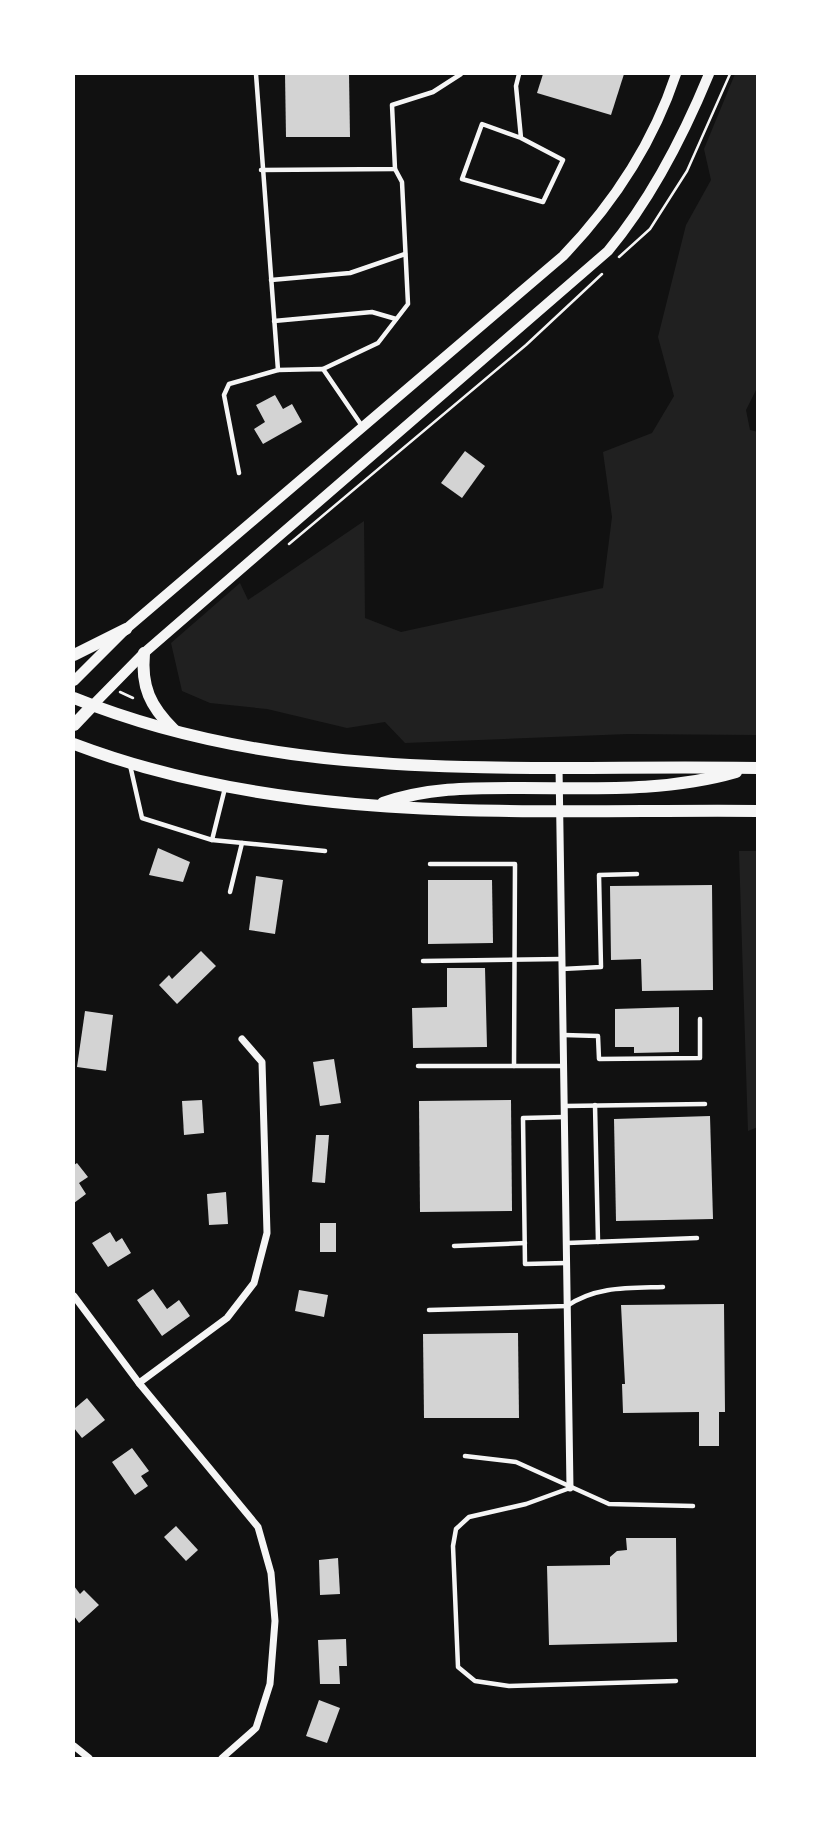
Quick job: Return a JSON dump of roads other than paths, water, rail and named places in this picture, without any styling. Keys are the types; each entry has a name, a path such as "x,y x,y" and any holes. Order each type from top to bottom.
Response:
{"main road":[{"path":"74,655 126,629"},
{"path":"144,653 144,687 150,703 177,733"},
{"path":"74,698 177,733 259,751 333,761 756,768"},
{"path":"74,725 92,706"},
{"path":"74,744 129,763 225,788 304,801 373,807 758,811"},
{"path":"373,807 413,794 457,788 642,788 684,783 756,768"}],"street":[{"path":"74,681 126,629 563,256 588,229 637,160 667,102 676,74"},
{"path":"92,706 144,653 608,251 657,181 689,123 709,74"},
{"path":"559,766 570,1488"},
{"path":"139,1383 227,1318 254,1283 267,1233 262,1062 242,1039"},
{"path":"74,1296 139,1383 258,1527 271,1573 275,1621 270,1684 256,1728 222,1759"},
{"path":"74,1746 89,1759"}],"lane":[{"path":"256,74 261,170 278,370"},
{"path":"239,473 224,395 229,384 278,370 323,369 378,343 408,303 402,181 395,169 392,105 433,92 461,74"},
{"path":"519,74 516,86 521,138"},
{"path":"482,124 521,138 563,160 543,202 462,179 482,124"},
{"path":"261,170 395,169"},
{"path":"271,280 350,273 405,254"},
{"path":"274,321 372,312 397,319"},
{"path":"323,369 363,427"},
{"path":"129,763 142,818 212,840 325,851"},
{"path":"212,840 225,788"},
{"path":"230,892 242,843"},
{"path":"430,864 515,864 514,1066"},
{"path":"562,969 601,967 599,875 637,874"},
{"path":"423,961 562,959"},
{"path":"564,1035 598,1036 599,1059 700,1058 700,1019"},
{"path":"418,1066 564,1066"},
{"path":"565,1106 705,1104"},
{"path":"595,1105 598,1242"},
{"path":"565,1117 523,1118 525,1264 567,1263"},
{"path":"567,1243 697,1238"},
{"path":"454,1246 525,1243"},
{"path":"429,1310 568,1306 581,1297 609,1289 663,1287"},
{"path":"465,1456 516,1462 542,1471 570,1488 609,1504 693,1506"},
{"path":"570,1488 526,1504 469,1517 456,1529 453,1546 458,1667 475,1681 509,1686 676,1681"}]}
